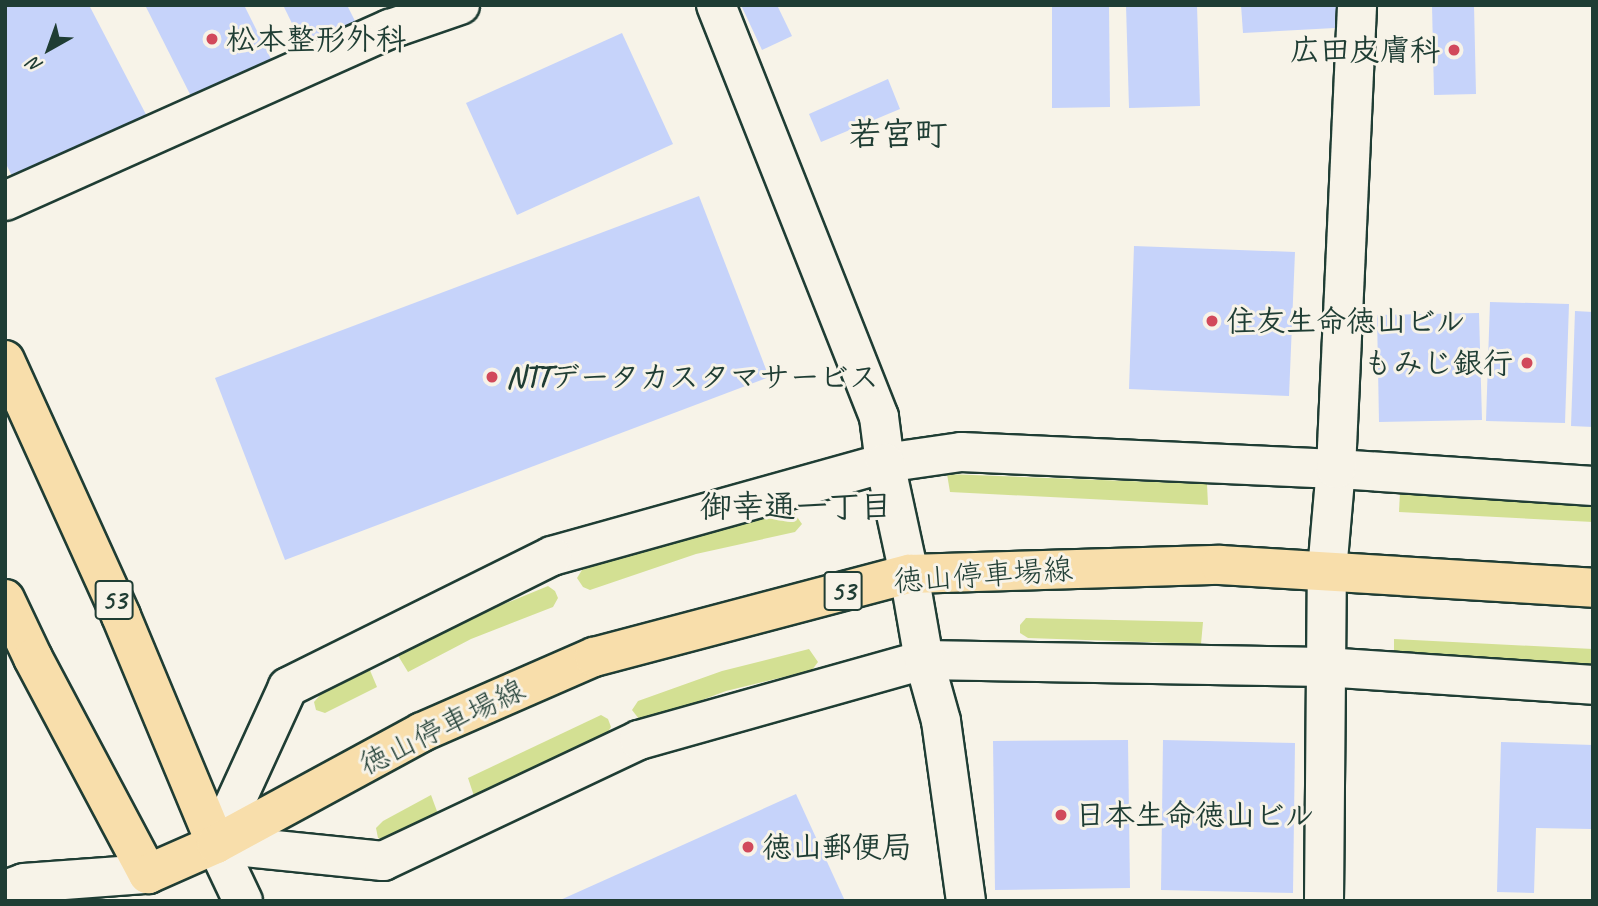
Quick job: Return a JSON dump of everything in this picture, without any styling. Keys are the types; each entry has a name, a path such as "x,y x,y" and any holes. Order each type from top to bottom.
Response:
{"main road":[{"name":"53","path":"5,360 121,616 216,844"},
{"name":"徳山停車場線","path":"144,892 216,844 422,733 594,657 909,574 1220,565 1593,588"},
{"path":"5,599 144,892"}],"street":[{"path":"5,201 385,17 460,5"},
{"path":"716,5 879,416 885,463 924,660 941,721 966,901"},
{"path":"1324,901 1324,667 1336,469 1357,5"},
{"path":"243,901 216,844 288,687 552,556 885,463 961,452 1336,469 1593,486"},
{"path":"216,844 383,861 639,740 924,660 1324,667 1593,685"},
{"path":"5,890 24,883 144,892"}],"green space":[{"path":"947,474 1207,484 1208,505 950,492"},
{"path":"1400,492 1593,502 1593,522 1399,512"},
{"path":"793,511 802,524 795,532 696,554 590,590 583,587 577,578 582,570 690,534"},
{"path":"548,586 555,591 558,598 553,607 471,639 408,672 397,654 465,620"},
{"path":"1026,618 1203,622 1201,644 1028,638 1020,633 1020,625"},
{"path":"1394,639 1593,649 1593,666 1394,656"},
{"path":"809,649 818,662 812,670 726,691 646,721 639,719 632,710 638,701 722,671"},
{"path":"369,668 377,687 325,713 316,710 314,702 321,694"},
{"path":"601,715 608,719 611,727 606,735 474,796 468,778"},
{"path":"431,795 438,814 386,840 378,838 376,828 383,821"}],"building":[{"path":"11,5 89,5 152,126 21,194 5,162 5,8"},
{"name":"松本整形外科","path":"145,5 244,5 278,73 199,112"},
{"path":"283,5 347,5 362,35 310,60"},
{"path":"741,5 777,5 792,36 762,50"},
{"path":"1052,5 1109,5 1110,107 1052,108"},
{"path":"1126,5 1197,5 1200,106 1129,108"},
{"path":"1241,5 1351,5 1353,27 1243,33"},
{"name":"広田皮膚科","path":"1432,5 1474,5 1476,94 1434,95"},
{"path":"622,33 673,144 517,215 466,103"},
{"path":"888,79 900,109 821,142 809,114"},
{"name":"NTTデータカスタマサービス","path":"699,196 769,377 285,560 215,378"},
{"name":"住友生命徳山ビル","path":"1134,246 1295,252 1289,396 1129,389"},
{"name":"もみじ銀行","path":"1490,302 1569,304 1565,423 1486,421"},
{"path":"1575,311 1593,312 1593,427 1571,426"},
{"path":"1479,313 1482,420 1379,422 1377,315"},
{"name":"日本生命徳山ビル","path":"1128,740 1130,888 995,890 993,741"},
{"path":"1163,740 1295,743 1293,893 1161,890"},
{"path":"1501,742 1593,745 1591,829 1536,828 1534,893 1497,892"},
{"name":"徳山郵便局","path":"796,794 845,901 558,901"}],"place":[{"name":"松本整形外科","path":"212,39"},
{"name":"広田皮膚科","path":"1454,50"},
{"name":"住友生命徳山ビル","path":"1212,321"},
{"name":"もみじ銀行","path":"1527,363"},
{"name":"NTTデータカスタマサービス","path":"492,377"},
{"name":"日本生命徳山ビル","path":"1061,815"},
{"name":"徳山郵便局","path":"748,847"}],"district":[{"name":"若宮町","path":"898,135"},
{"name":"御幸通一丁目","path":"796,507"}]}
